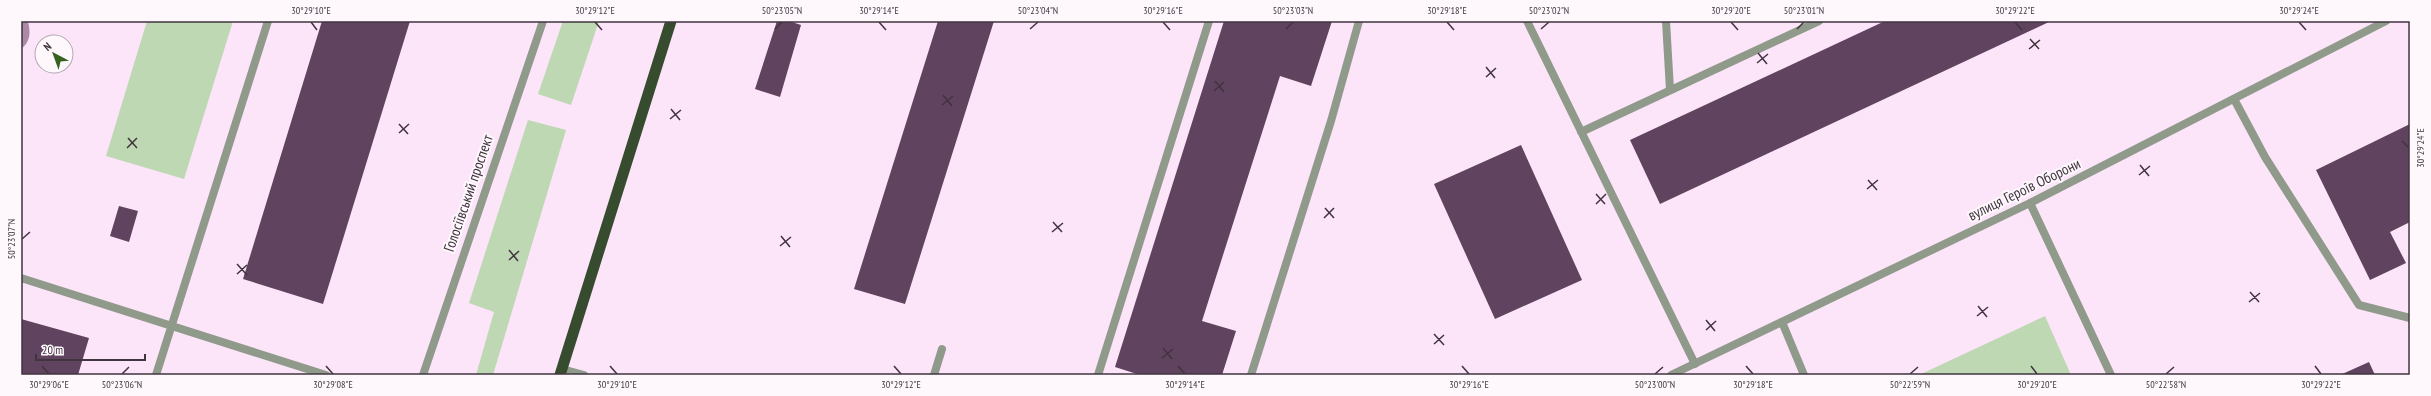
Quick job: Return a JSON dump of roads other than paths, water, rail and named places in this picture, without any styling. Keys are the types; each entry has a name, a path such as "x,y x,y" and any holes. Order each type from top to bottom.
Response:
{"highway":[{"path":"561,372 671,21"}],"street":[{"path":"156,375 268,21"},
{"name":"Голосіївський проспект","path":"423,375 543,21"},
{"path":"1098,375 1209,21"},
{"path":"1251,375 1331,121 1360,21"},
{"path":"1527,21 1694,364"},
{"path":"1666,21 1670,90"},
{"path":"1581,132 1820,21"},
{"name":"вулиця Героїв Оборони","path":"1671,375 2030,203 2386,21"},
{"path":"2234,98 2265,157 2359,305 2410,318"},
{"path":"2030,203 2111,375"},
{"path":"21,278 326,375"},
{"path":"1782,322 1804,375"},
{"path":"934,375 942,349"},
{"path":"561,372 584,375"}]}
